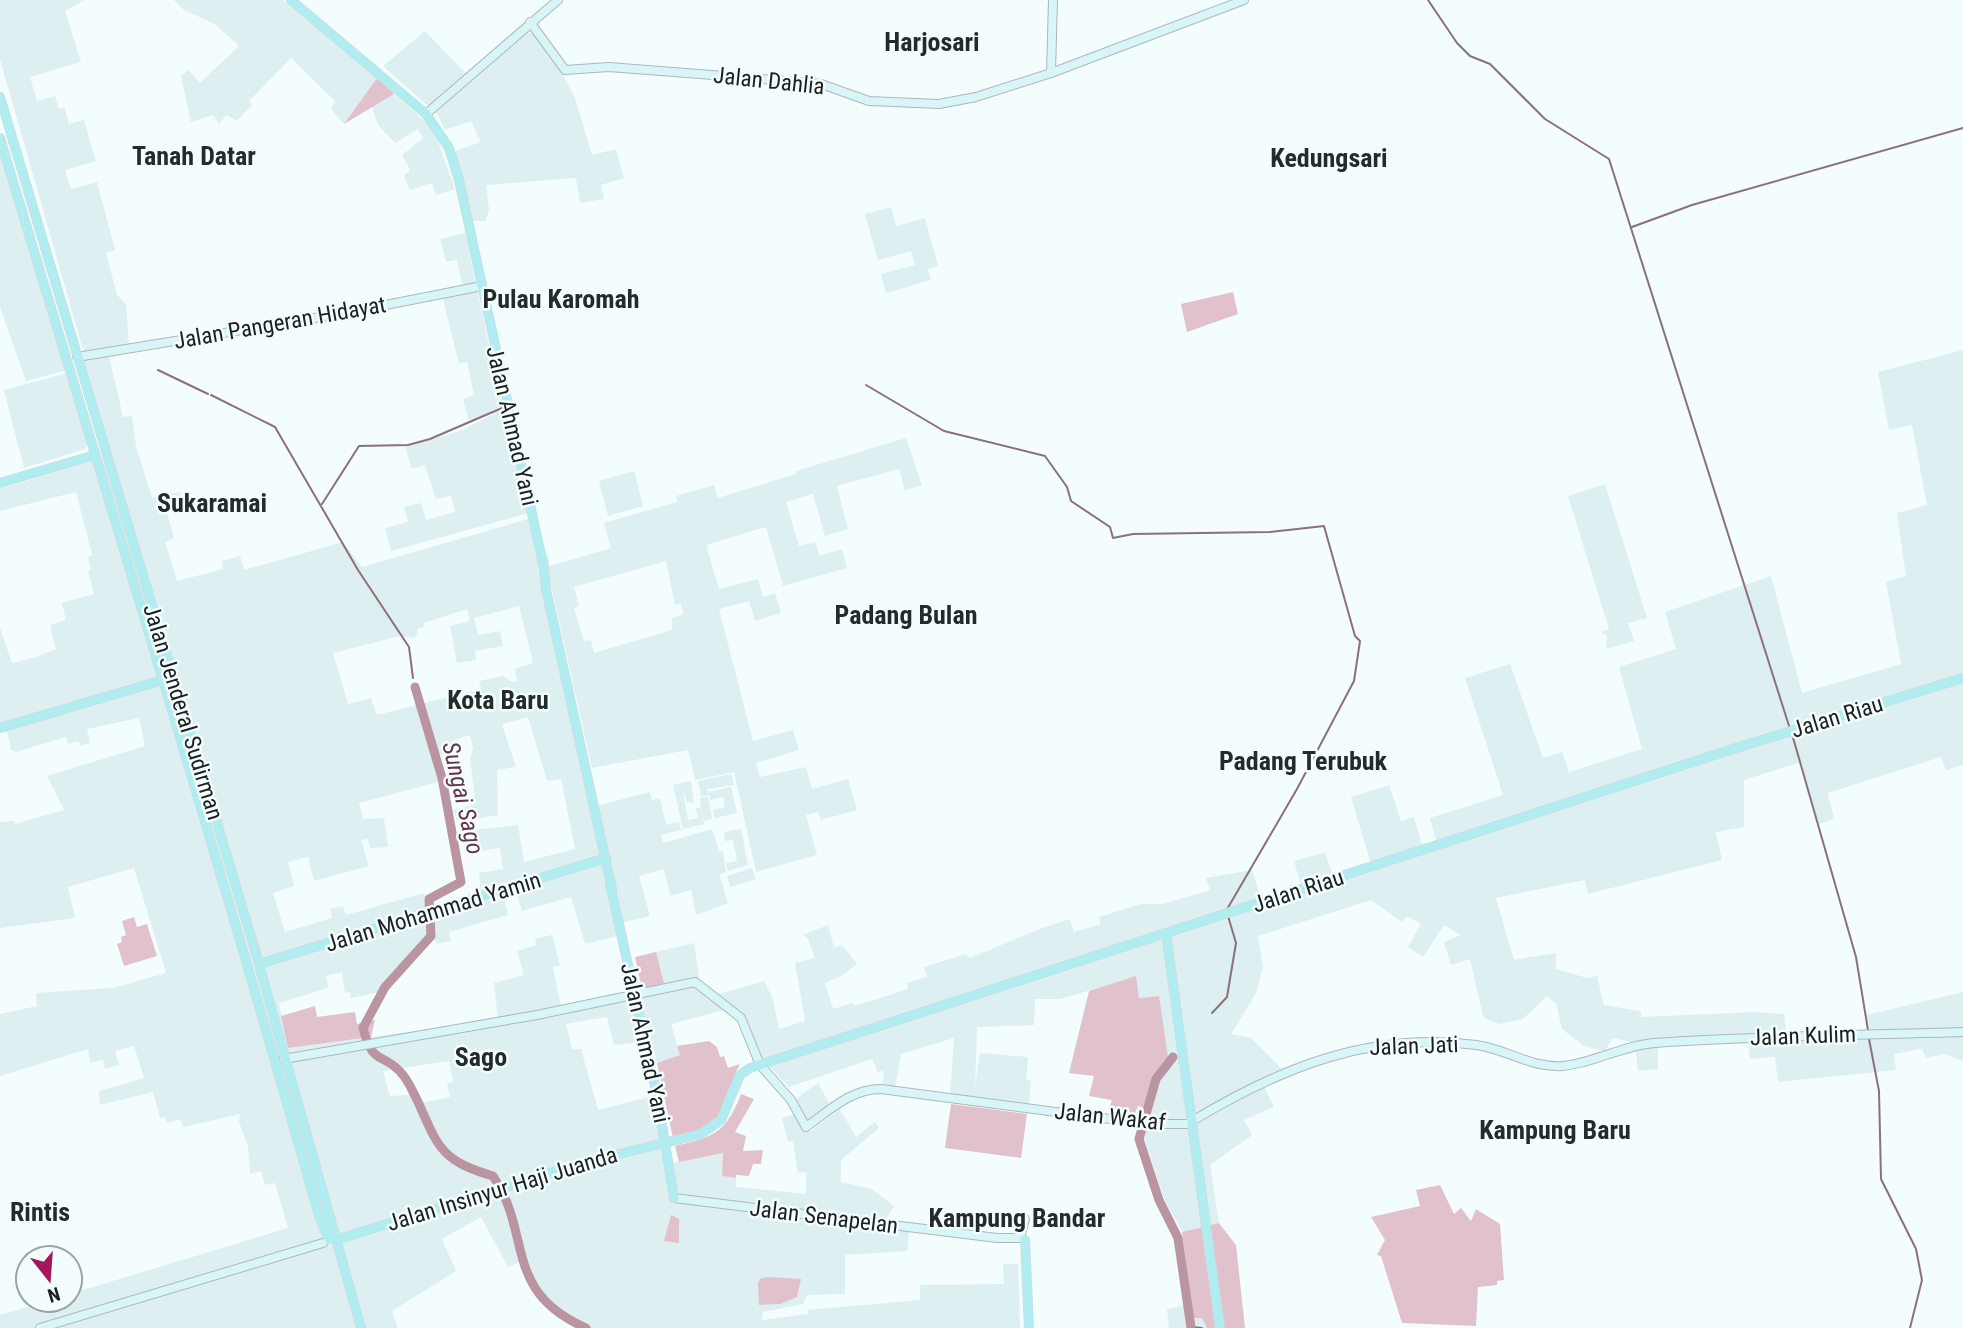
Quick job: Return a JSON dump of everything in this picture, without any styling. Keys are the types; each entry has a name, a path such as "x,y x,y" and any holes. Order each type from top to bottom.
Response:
{"main road":[{"name":"Jalan Ahmad Yani","path":"291,0 426,114 449,148 544,567 666,1143 674,1198"},
{"path":"426,114 558,0"},
{"path":"1051,73 1053,0"},
{"name":"Jalan Dahlia","path":"530,22 565,70 609,67 821,84 864,100 913,104 970,99 1051,73 1244,0"},
{"name":"Jalan Jenderal Sudirman","path":"0,97 255,950 332,1233 361,1328"},
{"name":"Jalan Jenderal Sudirman","path":"0,138 163,680 320,1219 332,1233 355,1328"},
{"name":"Jalan Pangeran Hidayat","path":"77,357 340,314 482,286"},
{"path":"47,293 57,289"},
{"path":"0,483 95,454"},
{"name":"Jalan Riau","path":"666,1143 701,1134 717,1125 727,1109 740,1074 760,1065 1963,678"},
{"path":"0,726 163,680"},
{"name":"Jalan Mohammad Yamin","path":"249,975 252,967 260,968 606,859"},
{"path":"1166,933 1199,1176 1210,1237 1220,1328"},
{"path":"243,954 250,958 255,950"},
{"path":"284,1059 690,982 704,986 741,1018 760,1065"},
{"name":"Jalan Kulim","path":"1643,1046 1709,1039 1963,1032"},
{"name":"Jalan Jati","path":"1192,1122 1272,1079 1338,1053 1373,1045 1479,1045 1516,1060 1548,1066 1566,1066 1643,1046"},
{"name":"Jalan Wakaf","path":"760,1065 790,1100 806,1127 848,1097 865,1090 899,1090 1136,1123 1192,1122"},
{"name":"Jalan Insinyur Haji Juanda","path":"332,1233 500,1191 586,1162 666,1143"},
{"name":"Jalan Senapelan","path":"674,1198 997,1238 1023,1244"},
{"path":"1025,1219 1021,1237 1029,1328"},
{"path":"40,1328 323,1243"}],"shaded area":[{"path":"0,0 85,0 65,11 81,62 30,77 37,101 55,96 59,109 65,108 69,124 84,120 96,161 65,170 71,189 97,182 115,250 106,253 117,295 126,304 129,347 88,353 83,350 0,59"},
{"path":"174,0 283,0 377,78 344,124 331,109 335,101 291,58 249,101 252,105 237,121 226,115 219,124 213,115 191,122 181,76 189,70 200,83 239,46 215,24 184,10"},
{"path":"425,31 471,79 526,33 534,33 561,71 575,98 592,155 616,149 624,178 601,185 604,199 580,203 576,178 486,185 489,209 486,221 473,221 455,151 481,142 471,121 445,130 438,115 383,66"},
{"path":"377,78 394,94 344,124"},
{"path":"394,94 429,125 455,189 436,195 432,183 410,190 404,176 410,170 402,155 423,138 418,129 395,143 378,125 372,107"},
{"path":"0,138 67,370 26,381 0,307"},
{"path":"891,207 896,226 925,218 938,266 928,269 931,280 886,293 881,274 915,265 911,251 878,260 865,214"},
{"path":"465,233 502,406 469,422 463,399 474,395 467,362 459,364 443,299 464,294 457,260 446,262 440,239"},
{"path":"1233,292 1238,314 1187,332 1181,304"},
{"path":"1963,350 1963,765 1946,770 1941,757 1828,793 1834,819 1819,824 1801,762 1744,780 1744,827 1716,832 1722,860 1588,894 1585,880 1496,898 1514,960 1556,953 1556,969 1587,978 1597,976 1604,1005 1640,1011 1642,1017 1756,1012 1784,1014 1786,1033 1870,1032 1867,1015 1963,992 1963,1061 1944,1054 1926,1058 1922,1049 1894,1054 1896,1070 1778,1082 1775,1057 1750,1059 1748,1041 1658,1046 1658,1069 1638,1071 1635,1043 1613,1038 1605,1051 1584,1046 1562,1029 1556,1003 1547,996 1523,1019 1499,1024 1488,1020 1483,1016 1470,959 1451,965 1444,942 1461,935 1444,925 1423,957 1408,947 1421,924 1407,916 1402,922 1371,900 1258,936 1263,967 1256,993 1231,1034 1251,1038 1286,1073 1263,1084 1274,1107 1244,1120 1252,1135 1210,1165 1219,1223 1182,1232 1164,1198 1144,1137 1158,1079 1169,1065 1158,996 1139,998 1136,977 1060,999 1035,999 1034,1025 977,1027 975,1087 980,1053 1028,1057 1026,1080 1031,1081 1029,1104 950,1094 954,1038 901,1054 895,1087 883,1086 884,1070 878,1073 872,1059 789,1087 760,1057 746,1018 718,994 764,981 773,999 779,1029 805,1021 795,963 815,958 808,939 803,935 828,925 834,947 842,945 857,964 843,975 825,983 833,1009 853,1003 855,1006 908,989 907,983 927,977 924,967 966,954 970,958 1070,919 1074,932 1101,924 1099,917 1141,904 1163,904 1210,890 1206,878 1252,870 1261,899 1301,886 1294,861 1325,852 1333,876 1371,864 1351,797 1389,785 1401,821 1414,817 1422,845 1436,840 1430,818 1503,795 1465,678 1510,664 1543,758 1562,752 1569,772 1642,749 1619,667 1676,649 1665,612 1771,576 1802,693 1901,664 1886,582 1906,576 1897,513 1927,505 1912,425 1889,430 1878,372"},
{"path":"109,356 123,417 132,416 136,446 152,498 180,492 183,504 166,509 174,538 165,542 177,581 223,569 222,561 240,556 244,570 343,542 362,567 528,519 592,807 650,792 652,800 660,798 666,825 679,822 681,830 661,835 663,843 712,829 719,851 717,852 723,851 726,872 719,874 728,903 696,915 691,890 670,896 664,869 639,876 650,916 624,922 626,934 585,944 571,897 522,911 516,894 504,897 508,915 449,932 451,941 437,944 432,937 385,991 351,998 350,992 345,993 342,972 326,976 328,988 279,1003 288,1048 498,1020 494,983 524,975 517,951 536,945 535,939 552,935 560,965 553,967 562,1012 665,992 656,952 694,943 701,990 724,1010 671,1024 680,1055 657,1063 652,1041 614,1045 607,1017 566,1024 572,1049 581,1049 598,1110 657,1095 669,1163 723,1153 722,1176 736,1178 736,1187 806,1194 806,1172 798,1173 793,1141 788,1142 782,1118 802,1111 795,1099 818,1083 831,1107 808,1124 810,1132 840,1109 856,1137 875,1122 879,1128 841,1160 841,1182 872,1189 894,1206 883,1224 910,1226 907,1251 845,1255 845,1294 807,1295 803,1304 763,1312 762,1320 808,1314 808,1310 920,1300 920,1285 1004,1284 1003,1264 1018,1264 1020,1328 575,1328 534,1289 522,1260 508,1267 481,1217 442,1239 456,1271 392,1311 398,1328 0,1328 0,1315 14,1311 14,1314 84,1314 84,1290 288,1228 275,1183 265,1185 261,1171 250,1174 248,1146 239,1122 240,1114 183,1127 180,1119 167,1123 165,1117 160,1118 153,1092 100,1105 99,1091 144,1078 134,1046 115,1051 119,1065 105,1069 103,1060 90,1063 88,1049 0,1076 0,1014 37,1006 36,993 113,988 166,973 134,868 68,887 75,918 0,928 0,822 14,821 15,824 64,810 47,776 145,746 139,718 87,729 90,743 80,746 79,741 68,744 66,737 16,752 11,750 7,731 0,733 0,628 12,663 36,657 56,649 50,625 66,620 62,603 94,594 88,571 91,570 88,557 92,555 76,492 0,511 0,489 103,458 75,361","holes":["519,606 533,663 515,669 517,681 512,682 503,676 479,681 481,689 377,715 371,698 348,704 333,653 400,636 413,638 418,634 417,629 425,626 424,623 467,609 470,621 450,626 457,663 476,660 475,651 503,646 500,631 478,635 474,618","528,717 547,781 561,779 575,849 524,862 518,825 474,830 480,851 500,848 503,869 479,873 481,896 427,912 424,893 346,915 343,906 330,909 332,918 285,932 273,893 294,886 288,862 308,857 314,881 369,866 361,840 368,839 370,848 388,847 384,818 363,819 359,803 442,781 434,757 453,751 451,741 470,735 473,748 470,759 476,804 454,810 457,822 498,815 497,770 516,767 502,724","449,1061 453,1082 447,1084 450,1097 421,1103 415,1090 407,1095 390,1096 383,1071"]},
{"path":"67,373 87,444 85,449 24,468 4,390"},
{"path":"502,409 529,513 391,551 385,528 408,522 404,507 421,503 426,520 455,512 451,496 436,499 425,465 412,469 405,447 463,430"},
{"path":"906,438 922,485 905,490 899,469 837,486 848,529 825,536 813,494 786,502 799,546 815,542 820,556 842,549 847,568 783,586 766,527 706,545 719,589 758,579 763,597 775,593 781,613 755,621 749,601 719,609 753,741 793,730 799,750 756,763 760,777 806,767 812,789 848,779 857,810 821,820 818,812 806,815 817,855 756,872 734,772 695,780 688,750 592,768 547,567 611,548 604,523 677,502 676,496 714,485 718,498 796,474 796,471","holes":["666,561 675,605 681,604 683,614 672,618 672,630 594,653 591,640 584,641 574,608 579,606 574,587"]},
{"path":"634,471 643,506 608,516 599,481"},
{"path":"1605,484 1647,618 1628,623 1634,641 1606,649 1607,636 1601,632 1609,629 1568,496"},
{"path":"731,774 734,785 707,789 708,792 731,787 737,813 715,818 713,810 725,807 723,797 710,800 709,795 701,797 698,781"},
{"path":"691,781 694,802 687,803 683,791 688,820 698,818 696,808 701,807 700,798 708,797 712,819 704,821 701,809 704,824 683,829 673,785"},
{"path":"741,829 748,865 728,871 726,863 737,861 733,840 725,841 724,832"},
{"path":"752,868 756,879 730,887 727,876"},
{"path":"134,917 137,927 147,924 157,956 124,966 117,944 122,942 121,937 126,935 122,921"},
{"path":"656,952 664,984 642,989 635,957"},
{"path":"1136,976 1139,998 1159,996 1168,1057 1160,1070 1149,1102 1145,1108 1138,1106 1135,1113 1110,1106 1112,1100 1089,1096 1094,1076 1069,1073 1089,991"},
{"path":"315,1006 317,1017 355,1012 357,1024 375,1020 371,1037 288,1048 281,1016"},
{"path":"709,1041 717,1047 720,1057 724,1056 728,1068 740,1064 721,1113 716,1119 673,1138 657,1063 680,1055 677,1046"},
{"path":"741,1094 754,1099 735,1132 746,1136 743,1151 763,1150 761,1164 753,1164 749,1176 736,1175 736,1178 722,1176 723,1153 679,1162 675,1146 700,1140 717,1131 730,1117"},
{"path":"951,1104 1027,1114 1021,1158 945,1148"},
{"path":"1440,1185 1454,1214 1461,1208 1471,1221 1476,1209 1500,1224 1504,1280 1497,1281 1497,1285 1478,1287 1476,1326 1402,1323 1381,1256 1377,1255 1385,1240 1371,1217 1420,1206 1416,1190"},
{"path":"671,1215 679,1219 679,1243 664,1241"},
{"path":"1219,1223 1236,1245 1245,1328 1207,1328 1202,1318 1193,1318 1182,1232"},
{"path":"761,1278 801,1279 797,1297 780,1304 759,1305 758,1283"},
{"path":"1185,1305 1186,1309 1192,1308 1193,1318 1202,1318 1207,1328 1169,1328 1167,1309"}],"waterway":[{"path":"1428,0 1457,43 1470,56 1490,64 1545,119 1609,159 1790,729"},
{"path":"1632,227 1692,205 1963,128"},
{"name":"Sungai Sago","path":"158,370 208,394"},
{"path":"866,385 944,431 1045,456 1067,487 1071,501 1110,527 1113,538 1133,534 1270,532 1324,526 1355,636 1360,641 1354,681 1297,789 1226,911"},
{"name":"Sungai Sago","path":"211,395 275,427 358,570 409,647 413,678"},
{"path":"322,504 359,446 408,445 430,439 502,408"},
{"name":"Sungai Sago","path":"415,687 442,778 461,882 429,899 431,936 385,987 363,1028 375,1054 390,1063 405,1078 432,1133 445,1152 463,1165 493,1176 513,1219 530,1279 542,1297 560,1313 586,1328"},
{"path":"1792,734 1856,957 1868,1030"},
{"path":"1212,1013 1227,997 1236,943 1228,916"},
{"path":"1869,1039 1879,1091 1881,1179 1916,1249 1922,1280 1910,1328"},
{"path":"1173,1057 1156,1079 1139,1139 1159,1200 1178,1238 1191,1328"},
{"path":"1192,1327 1202,1328"}],"district":[{"name":"Harjosari","path":"932,42"},
{"name":"Tanah Datar","path":"194,156"},
{"name":"Kedungsari","path":"1329,158"},
{"name":"Pulau Karomah","path":"561,299"},
{"name":"Sukaramai","path":"212,503"},
{"name":"Padang Bulan","path":"906,615"},
{"name":"Kota Baru","path":"498,700"},
{"name":"Padang Terubuk","path":"1303,761"},
{"name":"Sago","path":"481,1057"},
{"name":"Kampung Baru","path":"1555,1130"},
{"name":"Rintis","path":"40,1212"},
{"name":"Kampung Bandar","path":"1017,1218"}]}
